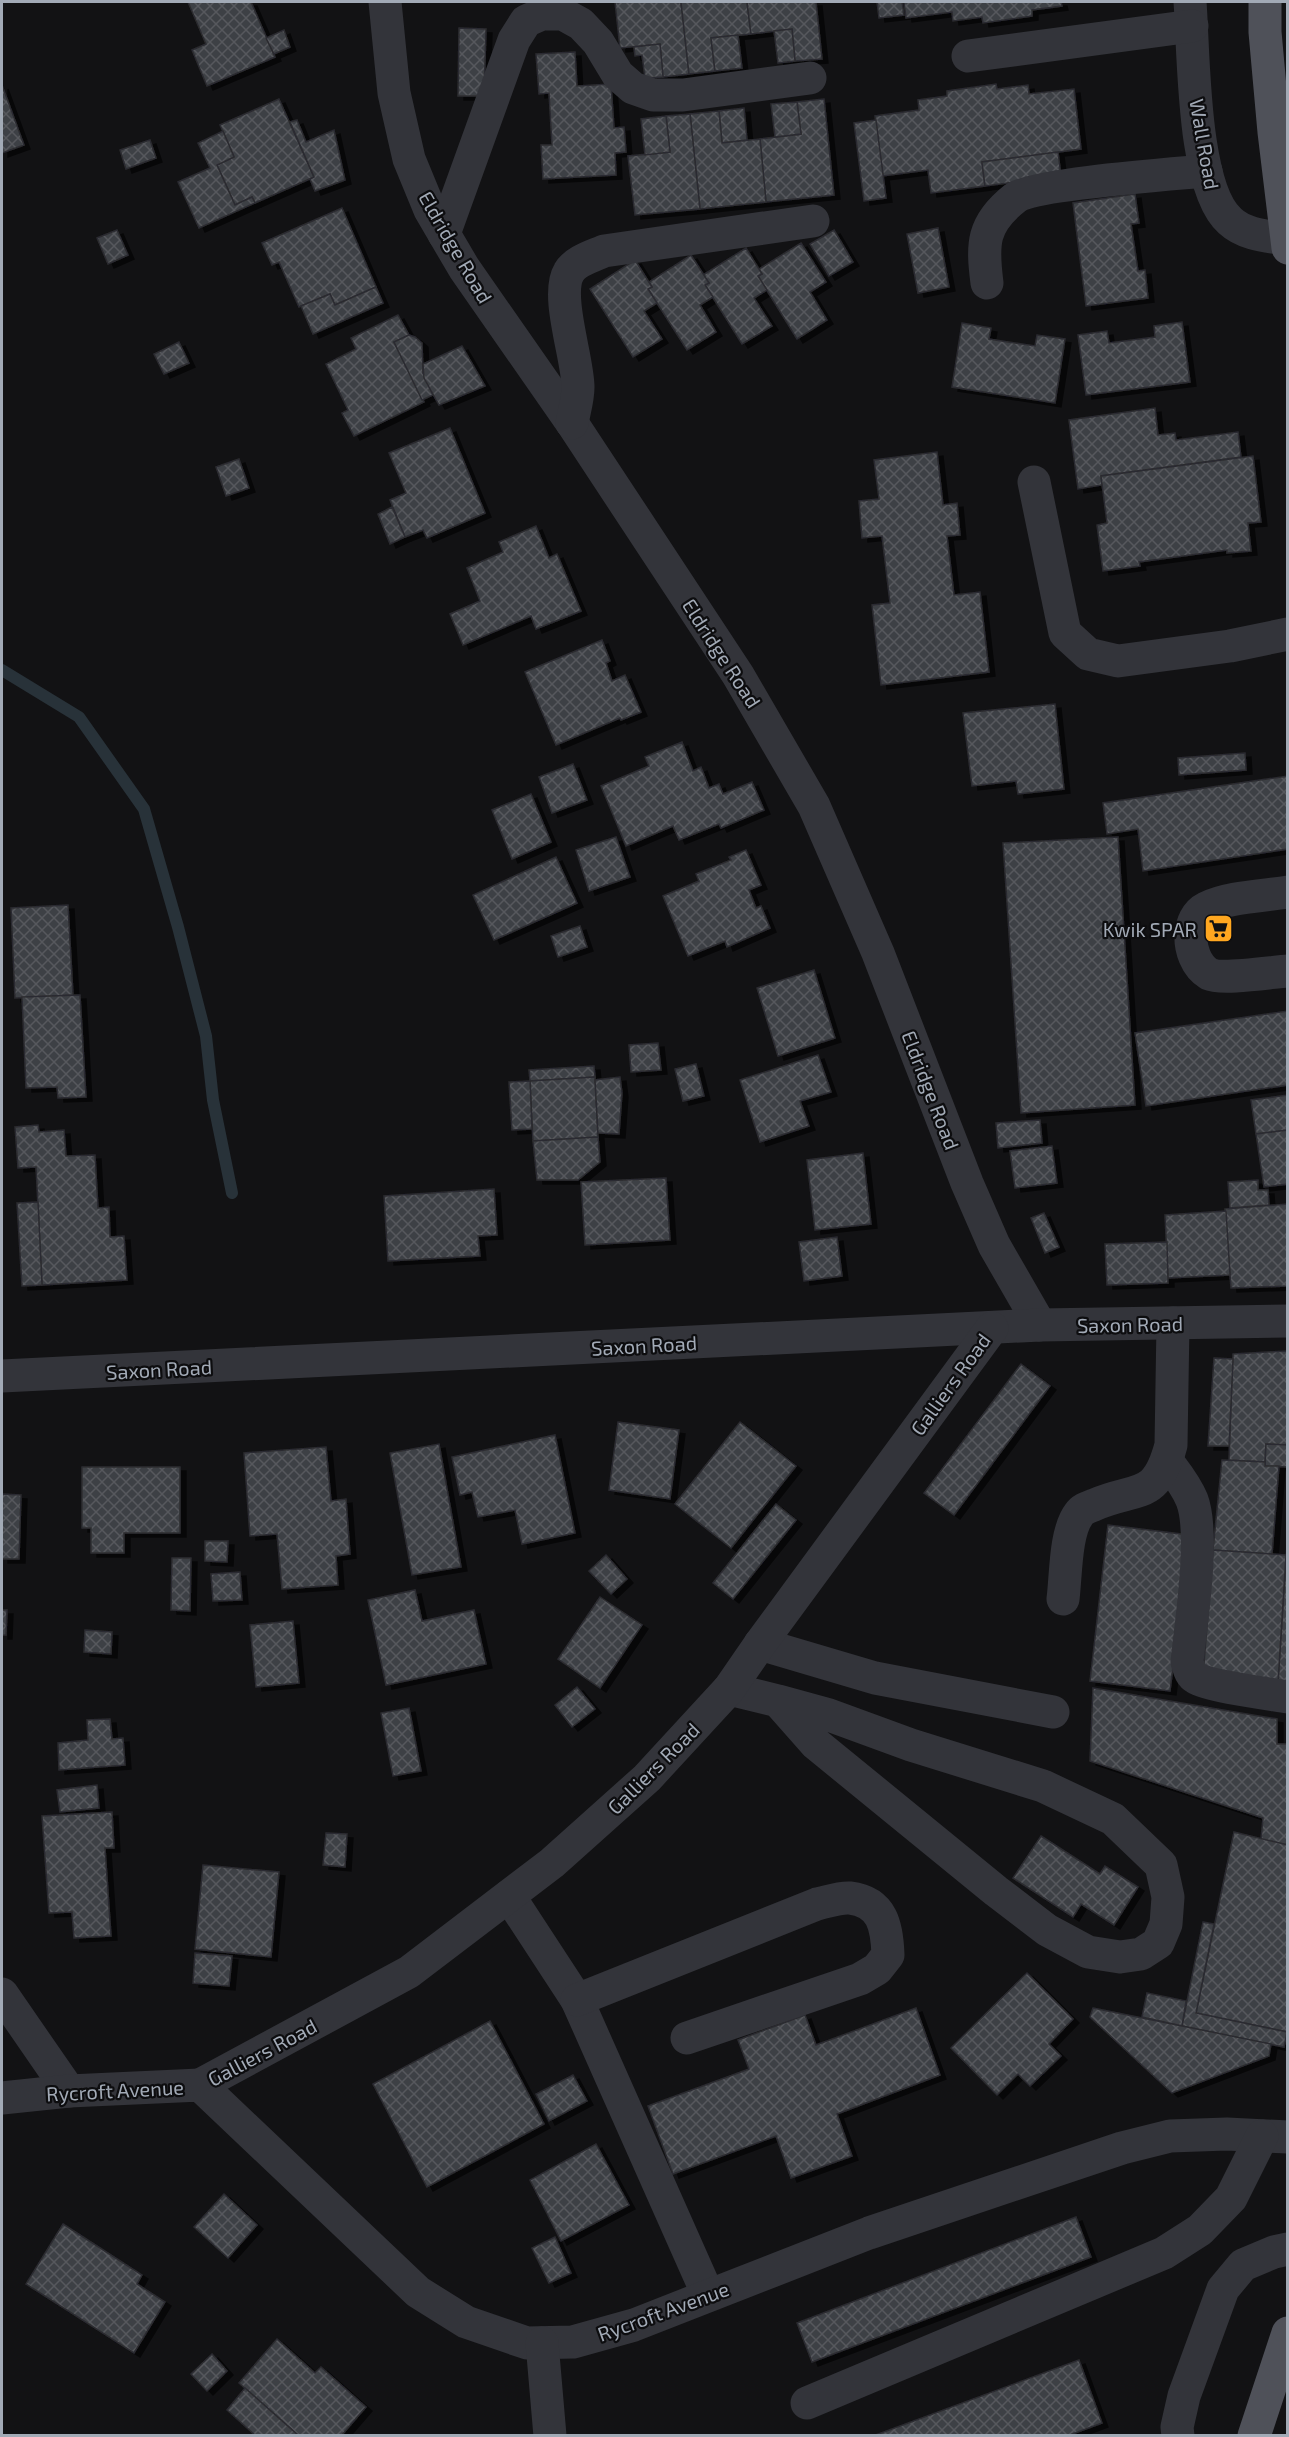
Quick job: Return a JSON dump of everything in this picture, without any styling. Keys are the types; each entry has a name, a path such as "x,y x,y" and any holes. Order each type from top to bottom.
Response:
{"main road":[{"path":"1265,2 1267,54 1287,243"},
{"path":"1254,2436 1287,2333"}],"street":[{"name":"Eldridge Road","path":"385,2 394,93 409,159 430,210 464,268 572,423 738,675 814,806 878,953 971,1193 994,1245 1040,1325"},
{"path":"444,234 514,40 526,21 542,14 563,14 581,24 598,42 618,75 633,88 653,95 683,95 810,78"},
{"path":"968,56 1191,14"},
{"name":"Wall Road","path":"1191,14 1198,118 1206,171 1215,200 1230,221 1254,235 1287,243"},
{"path":"987,283 983,253 985,238 992,224 1017,196 1043,188 1206,171"},
{"path":"572,423 578,387 566,306 565,284 569,271 581,262 604,251 813,221"},
{"path":"1034,482 1065,633 1088,654 1118,661 1230,646 1287,634"},
{"path":"1287,892 1219,903 1203,909 1192,924 1190,943 1197,963 1211,975 1233,976 1287,971"},
{"name":"Saxon Road","path":"2,1376 1040,1325 1287,1321"},
{"path":"1063,1599 1071,1527 1080,1512 1102,1502 1146,1490 1157,1480 1167,1461 1171,1445 1173,1323"},
{"name":"Galliers Road","path":"200,2085 409,1972 552,1863 647,1778 729,1689 759,1644 992,1328"},
{"path":"1167,1461 1184,1484 1193,1502 1198,1532 1187,1662 1190,1672 1196,1679 1287,1697"},
{"path":"759,1644 875,1678 1053,1712"},
{"path":"729,1689 778,1701 829,1716 910,1745 1042,1786 1113,1819 1161,1864 1168,1897 1166,1924 1158,1943 1141,1954 1120,1957 1088,1952 1047,1930 816,1744 778,1701"},
{"path":"509,1896 577,2000 708,2295"},
{"path":"577,2000 817,1904 848,1898 866,1902 882,1916 888,1937 888,1955 877,1969 860,1979 687,2038"},
{"path":"2,1994 69,2091"},
{"name":"Rycroft Avenue","path":"2,2098 69,2091 200,2085 418,2292 466,2322 504,2337 527,2343 573,2342 634,2325 869,2233 1122,2148 1170,2136 1227,2134 1275,2137"},
{"path":"807,2403 1164,2253 1200,2230 1231,2198 1275,2137"},
{"path":"1178,2436 1177,2427 1184,2396 1223,2289 1243,2265 1287,2249"},
{"path":"542,2343 550,2436"}],"building":[{"path":"188,2 251,2 275,57 207,86 192,50 206,44"},
{"path":"615,2 681,2 689,74 663,77 660,44 620,48"},
{"path":"681,2 747,2 751,34 711,38 715,71 689,74"},
{"path":"747,2 816,2 822,59 795,61 792,29 751,34"},
{"path":"877,2 902,2 904,15 879,18"},
{"path":"904,2 1061,2 1062,6 1032,10 1032,16 983,23 982,17 953,21 952,12 906,18"},
{"path":"459,28 486,29 484,96 458,96"},
{"path":"792,29 795,61 778,63 774,31"},
{"path":"284,30 290,47 274,54 266,38"},
{"path":"738,35 742,68 715,71 711,38"},
{"path":"660,44 663,77 645,78 642,55 635,56 634,47"},
{"path":"575,52 577,86 611,84 614,128 624,127 626,152 615,153 616,175 543,179 541,145 552,145 549,93 539,94 536,54"},
{"path":"996,84 997,89 1028,85 1029,94 1074,89 1081,149 982,162 985,186 931,193 928,170 883,176 875,116 919,110 918,100 947,96 947,91"},
{"path":"2,85 24,145 2,153"},
{"path":"279,99 314,177 255,203 252,197 235,205 217,165 234,157 220,125"},
{"path":"824,99 834,195 766,202 760,139 801,134 797,102"},
{"path":"797,102 801,134 775,137 771,104"},
{"path":"744,108 747,140 722,143 719,111"},
{"path":"719,111 722,143 760,139 766,202 700,209 690,114"},
{"path":"690,114 700,209 635,215 628,156 670,152 666,116"},
{"path":"666,116 670,152 645,155 641,119"},
{"path":"297,120 306,142 334,130 345,180 315,191 310,179 314,177 290,122"},
{"path":"876,120 886,198 864,201 854,123"},
{"path":"223,131 234,157 217,165 235,205 252,197 255,203 199,228 178,182 210,168 198,143"},
{"path":"150,140 156,158 126,169 120,150"},
{"path":"1058,152 1061,176 985,186 982,162"},
{"path":"1135,194 1139,223 1131,224 1138,271 1145,270 1148,298 1086,306 1073,203"},
{"path":"342,208 376,287 335,305 330,294 299,307 279,262 272,265 262,243"},
{"path":"938,228 949,287 918,293 907,234"},
{"path":"117,230 128,255 108,264 97,238"},
{"path":"834,230 853,262 829,276 810,244"},
{"path":"801,243 826,282 810,292 827,320 797,339 758,276 762,274 759,269"},
{"path":"746,248 762,274 758,276 767,290 754,298 772,326 742,344 705,285 709,283 703,275"},
{"path":"691,255 709,283 705,285 713,297 700,305 716,332 687,350 648,289 652,287 649,282"},
{"path":"635,260 652,287 648,289 657,303 644,311 662,339 633,357 590,289"},
{"path":"376,287 383,303 313,334 301,306 330,294 335,305"},
{"path":"398,315 409,335 394,342 424,402 354,436 342,413 348,410 326,364 356,349 351,338"},
{"path":"1182,322 1190,382 1086,395 1078,335 1107,331 1109,343 1155,337 1154,326"},
{"path":"962,323 991,328 989,339 1035,346 1037,335 1065,339 1055,403 952,387"},
{"path":"409,335 422,343 423,373 433,395 422,400 394,342"},
{"path":"179,342 189,363 164,374 154,354"},
{"path":"462,346 485,386 439,405 424,378 423,364"},
{"path":"1155,408 1158,435 1175,433 1176,440 1238,432 1241,457 1101,476 1102,485 1078,489 1069,420"},
{"path":"450,428 485,513 427,538 423,530 405,537 390,500 406,493 389,453"},
{"path":"937,452 943,505 957,503 960,535 947,536 954,595 980,592 989,672 881,685 872,605 890,603 882,536 862,538 859,501 879,499 874,460"},
{"path":"1253,456 1261,522 1248,523 1251,551 1227,553 1227,550 1139,562 1140,566 1103,571 1097,525 1107,523 1101,476"},
{"path":"239,459 249,488 226,496 216,467"},
{"path":"392,507 405,537 390,544 378,514"},
{"path":"536,526 549,558 557,554 581,611 536,629 531,616 463,645 450,614 480,601 467,568 503,552 499,542"},
{"path":"602,640 610,661 606,663 612,681 625,675 641,712 621,720 620,718 556,745 525,672"},
{"path":"1055,704 1064,789 1018,794 1016,781 972,786 963,713"},
{"path":"682,742 693,771 701,767 709,788 719,784 723,794 752,782 764,810 721,828 719,824 679,840 673,826 626,846 601,786 649,766 645,757"},
{"path":"1245,753 1246,770 1179,775 1178,758"},
{"path":"573,764 587,800 552,813 539,777"},
{"path":"1288,776 1288,849 1143,871 1138,829 1107,834 1103,803"},
{"path":"531,794 551,842 512,859 492,810"},
{"path":"616,837 630,877 589,891 576,850"},
{"path":"1118,837 1135,1105 1021,1113 1003,843"},
{"path":"746,850 761,885 749,890 756,908 761,906 770,928 727,947 725,941 688,956 663,896 699,881 696,874 731,860 729,857"},
{"path":"556,857 577,903 494,940 473,895"},
{"path":"68,905 73,995 15,998 11,908"},
{"path":"580,926 587,947 558,957 551,936"},
{"path":"814,970 835,1038 778,1056 757,988"},
{"path":"80,995 86,1097 58,1098 57,1087 26,1088 22,997"},
{"path":"1288,1011 1288,1085 1146,1106 1135,1033"},
{"path":"658,1043 661,1070 631,1072 629,1045"},
{"path":"818,1055 831,1092 800,1101 809,1126 760,1142 740,1080"},
{"path":"696,1064 704,1096 683,1101 675,1069"},
{"path":"594,1066 595,1077 530,1081 529,1070"},
{"path":"595,1077 598,1137 533,1141 530,1081"},
{"path":"620,1077 622,1093 619,1134 598,1133 595,1080"},
{"path":"530,1081 532,1129 512,1130 509,1082"},
{"path":"1288,1095 1288,1130 1256,1134 1251,1100"},
{"path":"1040,1120 1042,1143 998,1148 996,1123"},
{"path":"38,1125 39,1132 64,1130 66,1156 95,1155 98,1208 109,1207 110,1237 124,1236 127,1280 42,1285 36,1167 18,1168 15,1127"},
{"path":"1288,1130 1288,1184 1264,1187 1256,1134"},
{"path":"598,1137 600,1162 578,1180 537,1180 533,1141"},
{"path":"1052,1146 1057,1183 1015,1188 1010,1151"},
{"path":"863,1153 871,1224 815,1230 807,1160"},
{"path":"666,1178 670,1240 585,1245 581,1182"},
{"path":"1258,1180 1258,1190 1268,1190 1269,1205 1230,1208 1228,1182"},
{"path":"494,1189 497,1235 478,1236 480,1256 388,1261 384,1196"},
{"path":"38,1202 42,1285 22,1286 17,1203"},
{"path":"1288,1204 1288,1286 1231,1288 1225,1209"},
{"path":"1226,1211 1230,1275 1168,1278 1165,1215"},
{"path":"1044,1213 1059,1247 1045,1253 1031,1218"},
{"path":"837,1237 842,1276 804,1281 799,1242"},
{"path":"1167,1242 1168,1283 1107,1285 1105,1244"},
{"path":"1288,1351 1288,1445 1266,1444 1265,1462 1229,1460 1233,1354"},
{"path":"1214,1358 1233,1359 1229,1446 1208,1446"},
{"path":"1021,1364 1050,1386 954,1515 924,1493"},
{"path":"618,1422 679,1430 670,1499 609,1490"},
{"path":"740,1422 796,1466 731,1548 675,1504"},
{"path":"555,1435 575,1533 522,1544 515,1510 478,1517 472,1492 460,1495 452,1457"},
{"path":"439,1444 461,1567 412,1575 390,1453"},
{"path":"1266,1444 1288,1445 1288,1467 1265,1466"},
{"path":"326,1447 331,1501 346,1499 350,1554 336,1556 338,1585 282,1589 277,1534 250,1536 244,1453"},
{"path":"1222,1460 1265,1462 1265,1466 1279,1466 1272,1554 1213,1550"},
{"path":"82,1467 180,1467 180,1533 124,1533 124,1553 91,1553 91,1528 82,1528"},
{"path":"2,1494 21,1495 19,1559 2,1559"},
{"path":"776,1504 796,1520 733,1599 713,1583"},
{"path":"1108,1525 1189,1535 1170,1691 1090,1681"},
{"path":"1288,1530 1288,1683 1278,1682"},
{"path":"205,1541 228,1541 227,1562 205,1561"},
{"path":"1213,1550 1286,1555 1278,1682 1203,1676"},
{"path":"606,1555 627,1579 611,1594 589,1571"},
{"path":"172,1558 191,1558 190,1611 171,1610"},
{"path":"240,1572 242,1600 213,1601 211,1574"},
{"path":"415,1590 422,1621 474,1610 486,1664 386,1685 368,1600"},
{"path":"600,1597 642,1625 600,1688 558,1659"},
{"path":"2,1610 7,1610 6,1635 2,1635"},
{"path":"293,1621 299,1683 256,1687 250,1625"},
{"path":"85,1630 112,1632 111,1654 84,1652"},
{"path":"577,1687 595,1709 572,1727 555,1705"},
{"path":"1093,1688 1277,1719 1277,1744 1288,1744 1288,1845 1261,1839 1263,1818 1090,1761"},
{"path":"409,1708 421,1771 393,1776 381,1713"},
{"path":"110,1719 112,1739 123,1738 125,1765 59,1770 58,1743 88,1740 87,1720"},
{"path":"97,1785 99,1808 60,1812 57,1790"},
{"path":"112,1812 114,1848 105,1848 111,1936 74,1938 72,1912 49,1913 42,1816"},
{"path":"1234,1832 1288,1845 1288,2032 1196,2013"},
{"path":"326,1833 347,1834 345,1867 323,1865"},
{"path":"1041,1836 1100,1874 1105,1866 1138,1887 1114,1925 1081,1904 1073,1917 1013,1878"},
{"path":"203,1865 279,1872 271,1957 195,1949"},
{"path":"1203,1922 1214,1924 1196,2013 1287,2032 1284,2047 1182,2026"},
{"path":"195,1953 232,1956 229,1986 193,1983"},
{"path":"1027,1973 1073,2019 1049,2044 1061,2056 1030,2086 1018,2074 997,2095 951,2048"},
{"path":"1147,1993 1186,2001 1182,2026 1142,2017"},
{"path":"916,2008 940,2075 837,2114 852,2156 791,2178 776,2136 673,2174 648,2106 749,2069 738,2040 805,2015 816,2045"},
{"path":"1093,2008 1271,2044 1269,2056 1172,2093 1090,2017"},
{"path":"490,2021 544,2124 427,2187 373,2084"},
{"path":"573,2075 587,2101 549,2121 536,2094"},
{"path":"596,2144 629,2205 561,2241 530,2180"},
{"path":"224,2194 257,2225 228,2258 194,2227"},
{"path":"1076,2217 1091,2257 812,2362 797,2323"},
{"path":"63,2224 142,2275 137,2284 165,2302 134,2353 26,2284"},
{"path":"555,2237 571,2273 549,2283 532,2248"},
{"path":"277,2339 315,2373 321,2367 366,2407 341,2436 299,2436 239,2383"},
{"path":"212,2354 227,2371 207,2391 191,2374"},
{"path":"1079,2360 1102,2423 1067,2436 873,2436"},
{"path":"245,2388 299,2436 256,2436 227,2410"}],"waterway":[{"path":"2,670 79,717 144,809 206,1036 213,1100 232,1193"}],"place":[{"name":"Kwik SPAR","path":"1218,929"}]}
